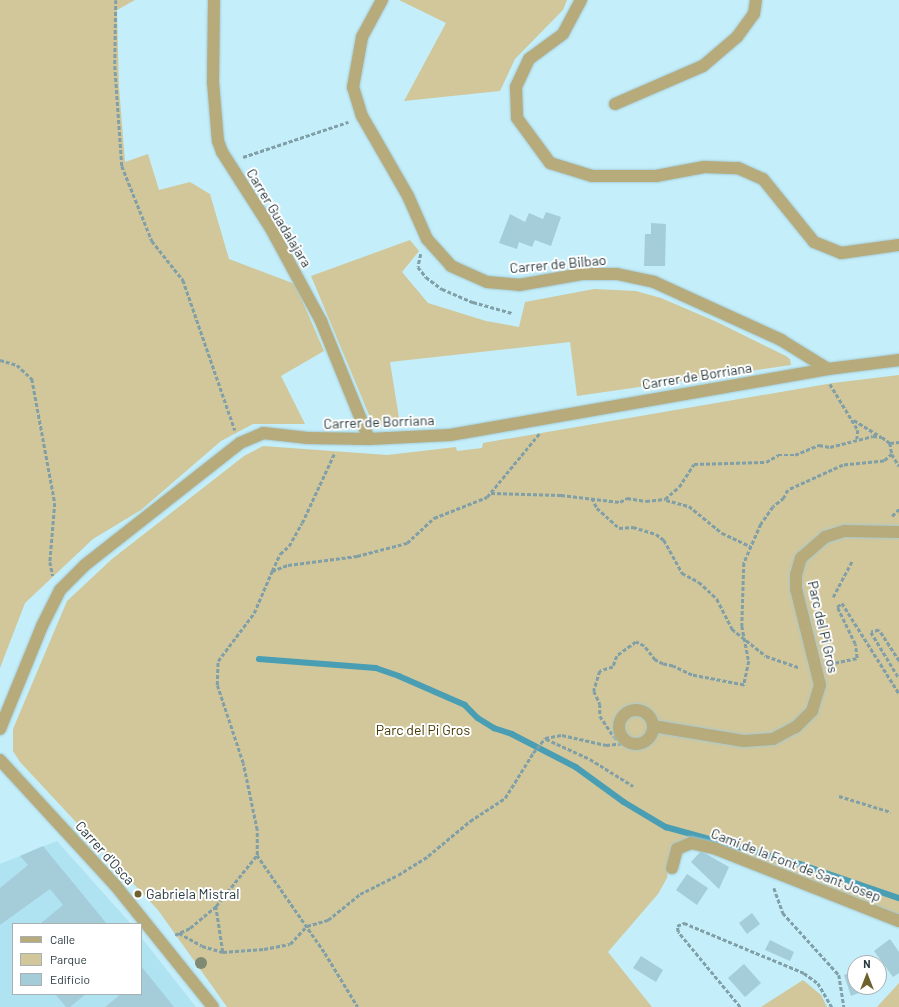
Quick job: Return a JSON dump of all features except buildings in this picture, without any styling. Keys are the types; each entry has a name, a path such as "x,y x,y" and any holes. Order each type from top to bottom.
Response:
{"street":[{"name":"Carrer Guadalajara","path":"214,0 214,82 218,141 222,152 270,227 321,321 369,440"},
{"name":"Carrer de Bilbao","path":"382,0 362,37 353,87 362,116 408,196 427,239 451,266 487,282 519,285 582,274 617,274 654,282 781,340 828,369"},
{"path":"581,0 563,34 529,59 516,87 517,118 550,164 592,176 656,176 704,167 738,168 763,179 814,242 841,253 899,245"},
{"path":"615,104 703,66 737,37 754,14 756,0"},
{"name":"Carrer de Borriana","path":"0,729 42,626 60,590 85,565 240,443 264,433 369,440 450,435 549,416 828,369 899,360"},
{"name":"Parc del Pi Gros","path":"653,726 744,741 773,739 796,727 812,711 820,685 817,666 796,589 796,575 801,558 825,537 844,531 899,532"},
{"path":"630,711 642,711 649,716 653,726 651,736 646,742 636,744 627,742 618,730 619,723 625,714 630,711"},
{"name":"Carrer d'Osca","path":"0,760 115,885 162,942 184,974 213,1007"},
{"name":"Camí de la Font de Sant Josep","path":"672,868 677,850 691,843 716,849 899,921"}],"path":[{"path":"116,0 115,66 122,166 152,241 183,280 240,443"},
{"path":"240,158 346,123"},
{"path":"436,284 439,279"},
{"path":"457,295 460,290"},
{"path":"0,360 17,365 32,379 55,503 50,562 54,580 60,590"},
{"path":"828,369 829,382 858,430 857,439"},
{"path":"272,571 288,565 357,556 407,543 434,518 487,497 538,436 549,416"},
{"path":"852,418 890,443 892,454 899,466"},
{"path":"665,499 679,487 694,464 766,462 778,455 795,455 819,445 830,446 857,439 882,437"},
{"path":"339,439 302,523 289,546 280,554 254,613 218,661 217,686 243,763 257,830 257,855 308,926 358,1007"},
{"path":"890,443 899,442"},
{"path":"627,742 614,737 604,724 594,691 600,671 613,667 617,656 636,642 644,646 655,660 663,664 673,666 692,675 744,686 749,671 742,626 744,563 750,546 761,524 773,507 784,498 788,490 828,470 843,466 884,461 892,454"},
{"path":"491,493 592,498 620,502 627,498 646,501 665,499 689,506 722,533 750,546"},
{"path":"592,498 597,508 618,528 633,527 656,534 664,540 682,573 699,582 717,599 732,629 766,656 792,666 817,666 857,658 855,644 837,607 842,602 899,693"},
{"path":"832,597 852,561"},
{"path":"899,661 879,630 871,632 899,678"},
{"path":"179,933 202,946 223,952 264,949 290,944 308,926 328,920 360,894 398,876 428,856 470,821 505,798 533,753 545,738 562,735 606,745 627,742"},
{"path":"545,738 590,759 633,786"},
{"path":"840,796 891,812"},
{"path":"162,942 179,933 216,906 257,855"},
{"path":"767,869 783,913 840,975 844,1007"},
{"path":"216,906 223,952"},
{"path":"740,1007 678,932 677,926 684,923 804,973 818,984 832,1007"}],"shaded area":[{"path":"57,841 130,923 12,923 12,995 142,995 142,938 196,1007 0,1007 0,864"}],"green space":[{"path":"0,0 135,0 117,10 119,87 125,162 148,154 159,190 190,182 210,194 229,259 295,284 324,351 281,376 305,424 253,424 221,441 141,510 93,539 25,603 0,668"},
{"path":"399,0 567,0 563,10 515,59 500,91 404,101 446,23"},
{"path":"410,240 419,251 402,272 428,303 486,321 519,327 525,302 594,289 636,291 661,298 717,322 786,356 790,359 791,365 577,396 570,342 390,362 400,424 381,425 372,422 311,276"},
{"name":"Parc del Pi Gros","path":"899,375 899,915 706,841 671,853 667,878 658,894 608,952 652,1007 227,1007 158,910 20,762 13,751 13,729 67,601 112,559 244,456 263,446 387,455 456,447 457,451 482,448 483,443 833,383"},
{"path":"803,980 821,995 827,1007 761,1007"},
{"path":"899,983 899,1007 877,1007"}],"waterway":[{"path":"259,659 376,668 399,676 465,705 478,718 494,728 512,734 576,767 624,802 666,827 800,864 899,898"}],"place":[{"name":"Gabriela Mistral","path":"138,894"}]}
